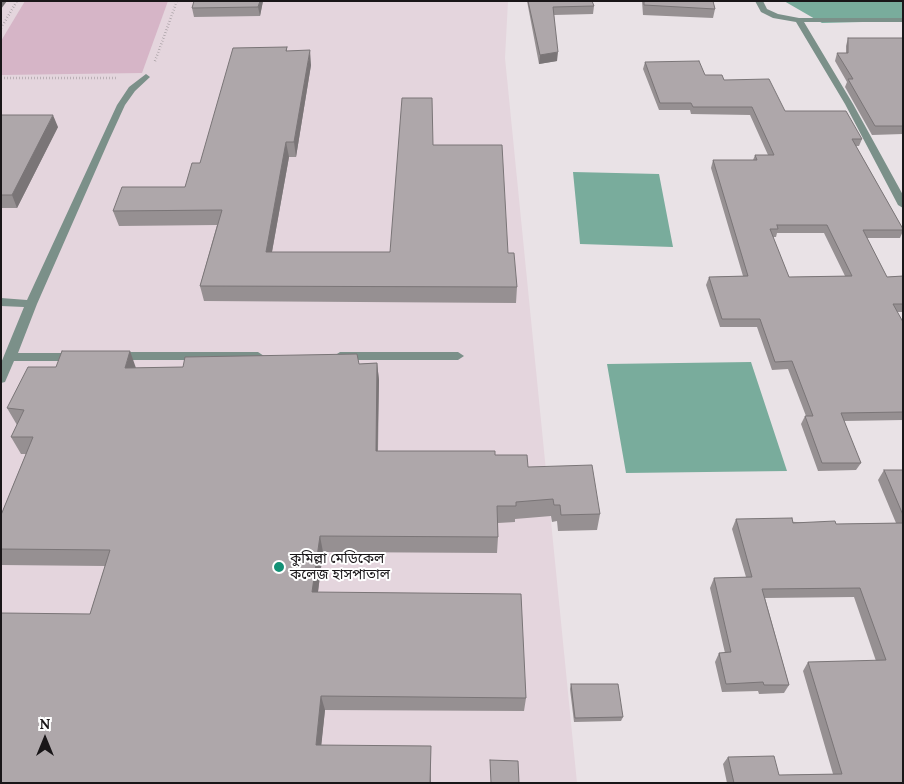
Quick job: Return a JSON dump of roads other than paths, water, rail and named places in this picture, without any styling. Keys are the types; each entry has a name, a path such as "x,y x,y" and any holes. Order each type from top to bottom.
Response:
{"street":[{"path":"759,1 764,10 776,16 799,20 903,20"},
{"path":"799,20 849,104 903,205"},
{"path":"1,379 31,304 104,140 121,105 132,89 146,77"},
{"path":"1,302 31,304"},
{"path":"10,357 274,356"},
{"path":"332,356 458,356"}],"place":[{"name":"কুমিল্লা মেডিকেল কলেজ হাসপাতাল","path":"279,567"}]}
